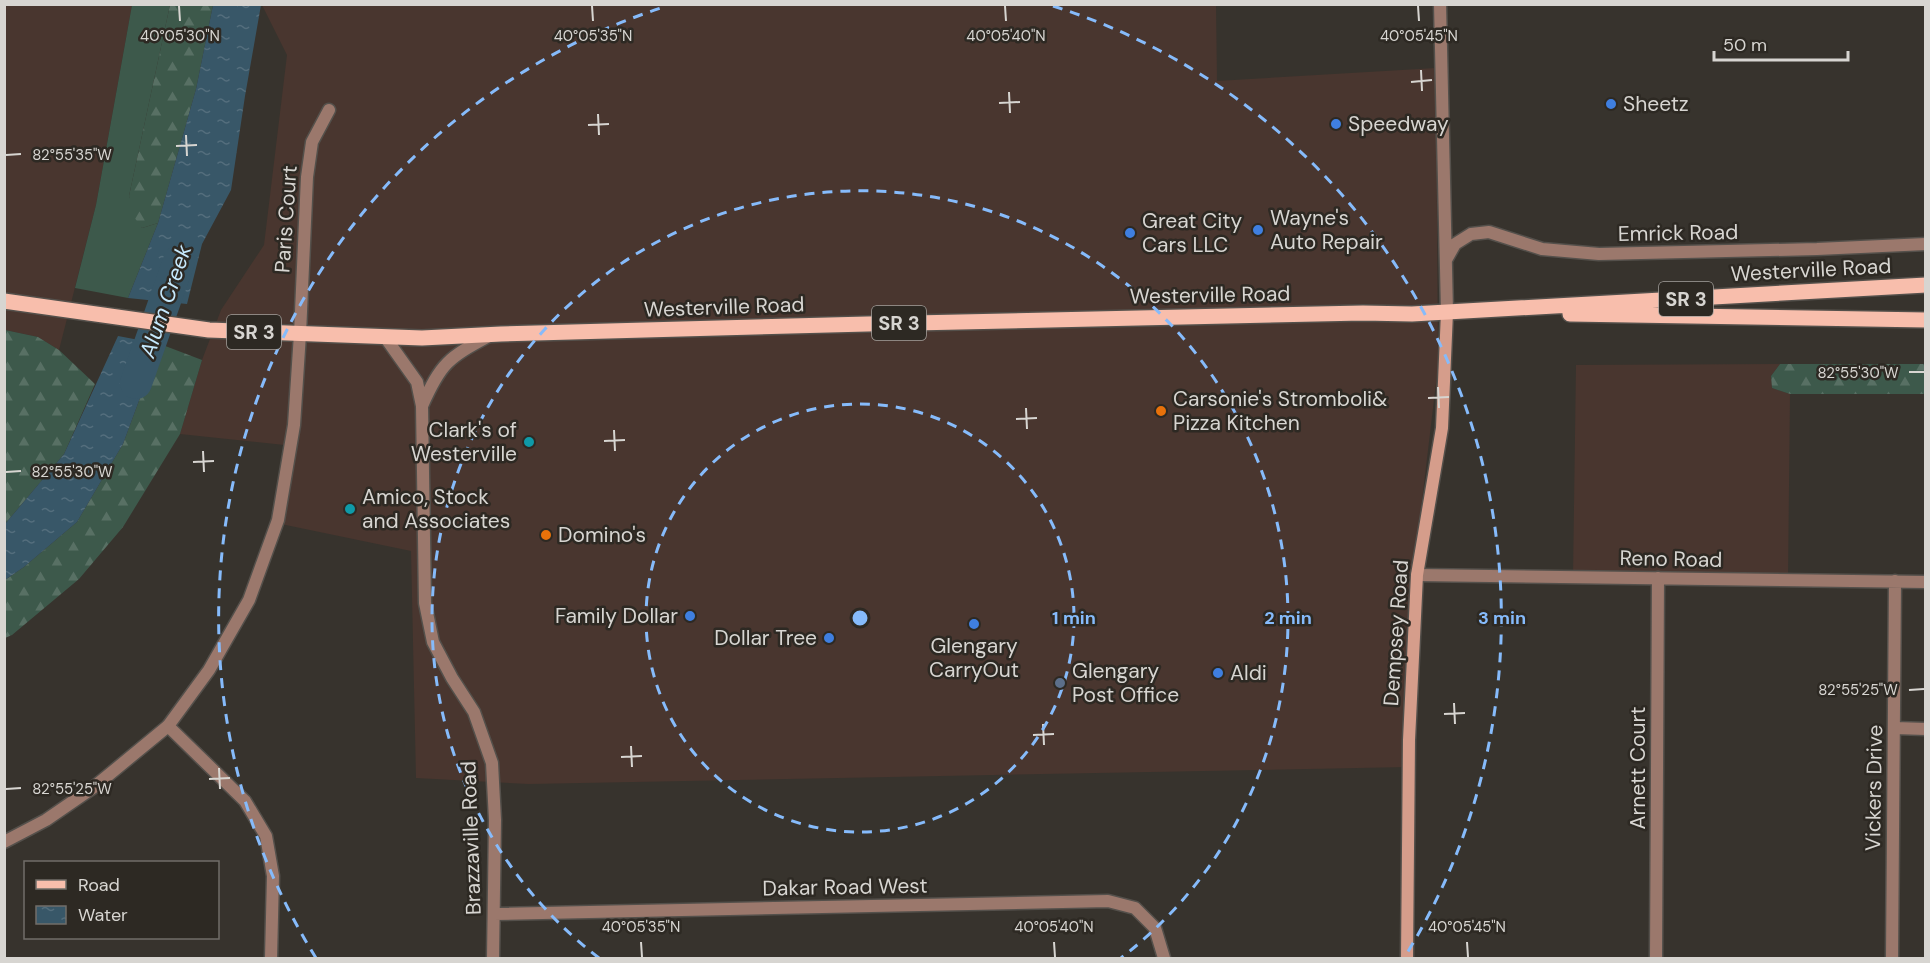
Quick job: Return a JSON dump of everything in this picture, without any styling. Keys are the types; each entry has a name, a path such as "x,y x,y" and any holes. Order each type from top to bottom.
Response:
{"main road":[{"name":"Westerville Road","path":"1447,312 1926,285"},
{"name":"Westerville Road","path":"4,301 209,330 422,338 1098,318 1447,312 1926,320"},
{"name":"Dempsey Road","path":"1407,958 1409,740 1416,575 1442,428 1447,312"}],"street":[{"path":"1440,4 1447,312"},
{"name":"Paris Court","path":"4,842 46,820 94,787 168,726 209,670 249,600 278,520 294,425 307,177 312,142 329,110"},
{"name":"Emrick Road","path":"1446,260 1455,244 1471,234 1489,232 1542,249 1599,254 1795,250 1926,244"},
{"name":"Brazzaville Road","path":"422,406 435,377 449,359 490,335"},
{"name":"Brazzaville Road","path":"385,337 417,382 422,406 425,603 433,642 474,712 492,763 495,820 494,958"},
{"name":"Reno Road","path":"1416,575 1926,582"},
{"name":"Arnett Court","path":"1656,958 1658,578"},
{"name":"Vickers Drive","path":"1892,958 1895,581"},
{"path":"168,726 245,801 266,836 273,876 271,958"},
{"path":"1895,728 1926,729"},
{"name":"Dakar Road West","path":"494,914 1108,901 1135,908 1155,928 1164,958"}],"shaded area":[{"path":"4,5 132,5 96,205 59,350 38,337 5,330"},
{"path":"262,5 1216,5 1217,81 1436,68 1438,366 1412,585 1408,767 529,784 416,778 411,551 281,524 294,446 180,434 202,360 221,310 264,245 287,55"},
{"path":"1780,364 1771,376 1772,388 1790,394 1788,580 1573,577 1576,365"}],"green space":[{"path":"132,5 170,5 129,196 142,228 158,223 128,298 75,288 96,205"},
{"path":"170,5 213,5 196,89 158,223 142,228 134,217 129,196"},
{"path":"5,330 38,337 59,350 95,384 64,454 5,524"},
{"path":"160,344 202,360 180,434 123,527 79,579 12,635 5,638 5,580 77,522 123,444"},
{"path":"1780,364 1925,364 1925,394 1790,394 1772,388 1771,376"}],"water":[{"path":"213,5 261,5 231,190 202,244 187,304 128,298 158,223 196,89"},
{"path":"118,336 160,344 123,444 77,522 5,580 5,524 64,454"}],"waterway":[{"name":"Alum Creek","path":"136,383 179,261"}],"place":[{"name":"Sheetz","path":"1611,104"},
{"name":"Speedway","path":"1336,124"},
{"name":"Wayne's Auto Repair","path":"1258,230"},
{"name":"Great City Cars LLC","path":"1130,233"},
{"name":"Carsonie's Stromboli& Pizza Kitchen","path":"1161,411"},
{"name":"Clark's of Westerville","path":"529,442"},
{"name":"Amico, Stock and Associates","path":"350,509"},
{"name":"Domino's","path":"546,535"},
{"name":"Family Dollar","path":"690,616"},
{"name":"Glengary CarryOut","path":"974,624"},
{"name":"Dollar Tree","path":"829,638"},
{"name":"Aldi","path":"1218,673"},
{"name":"Glengary Post Office","path":"1060,683"}]}
